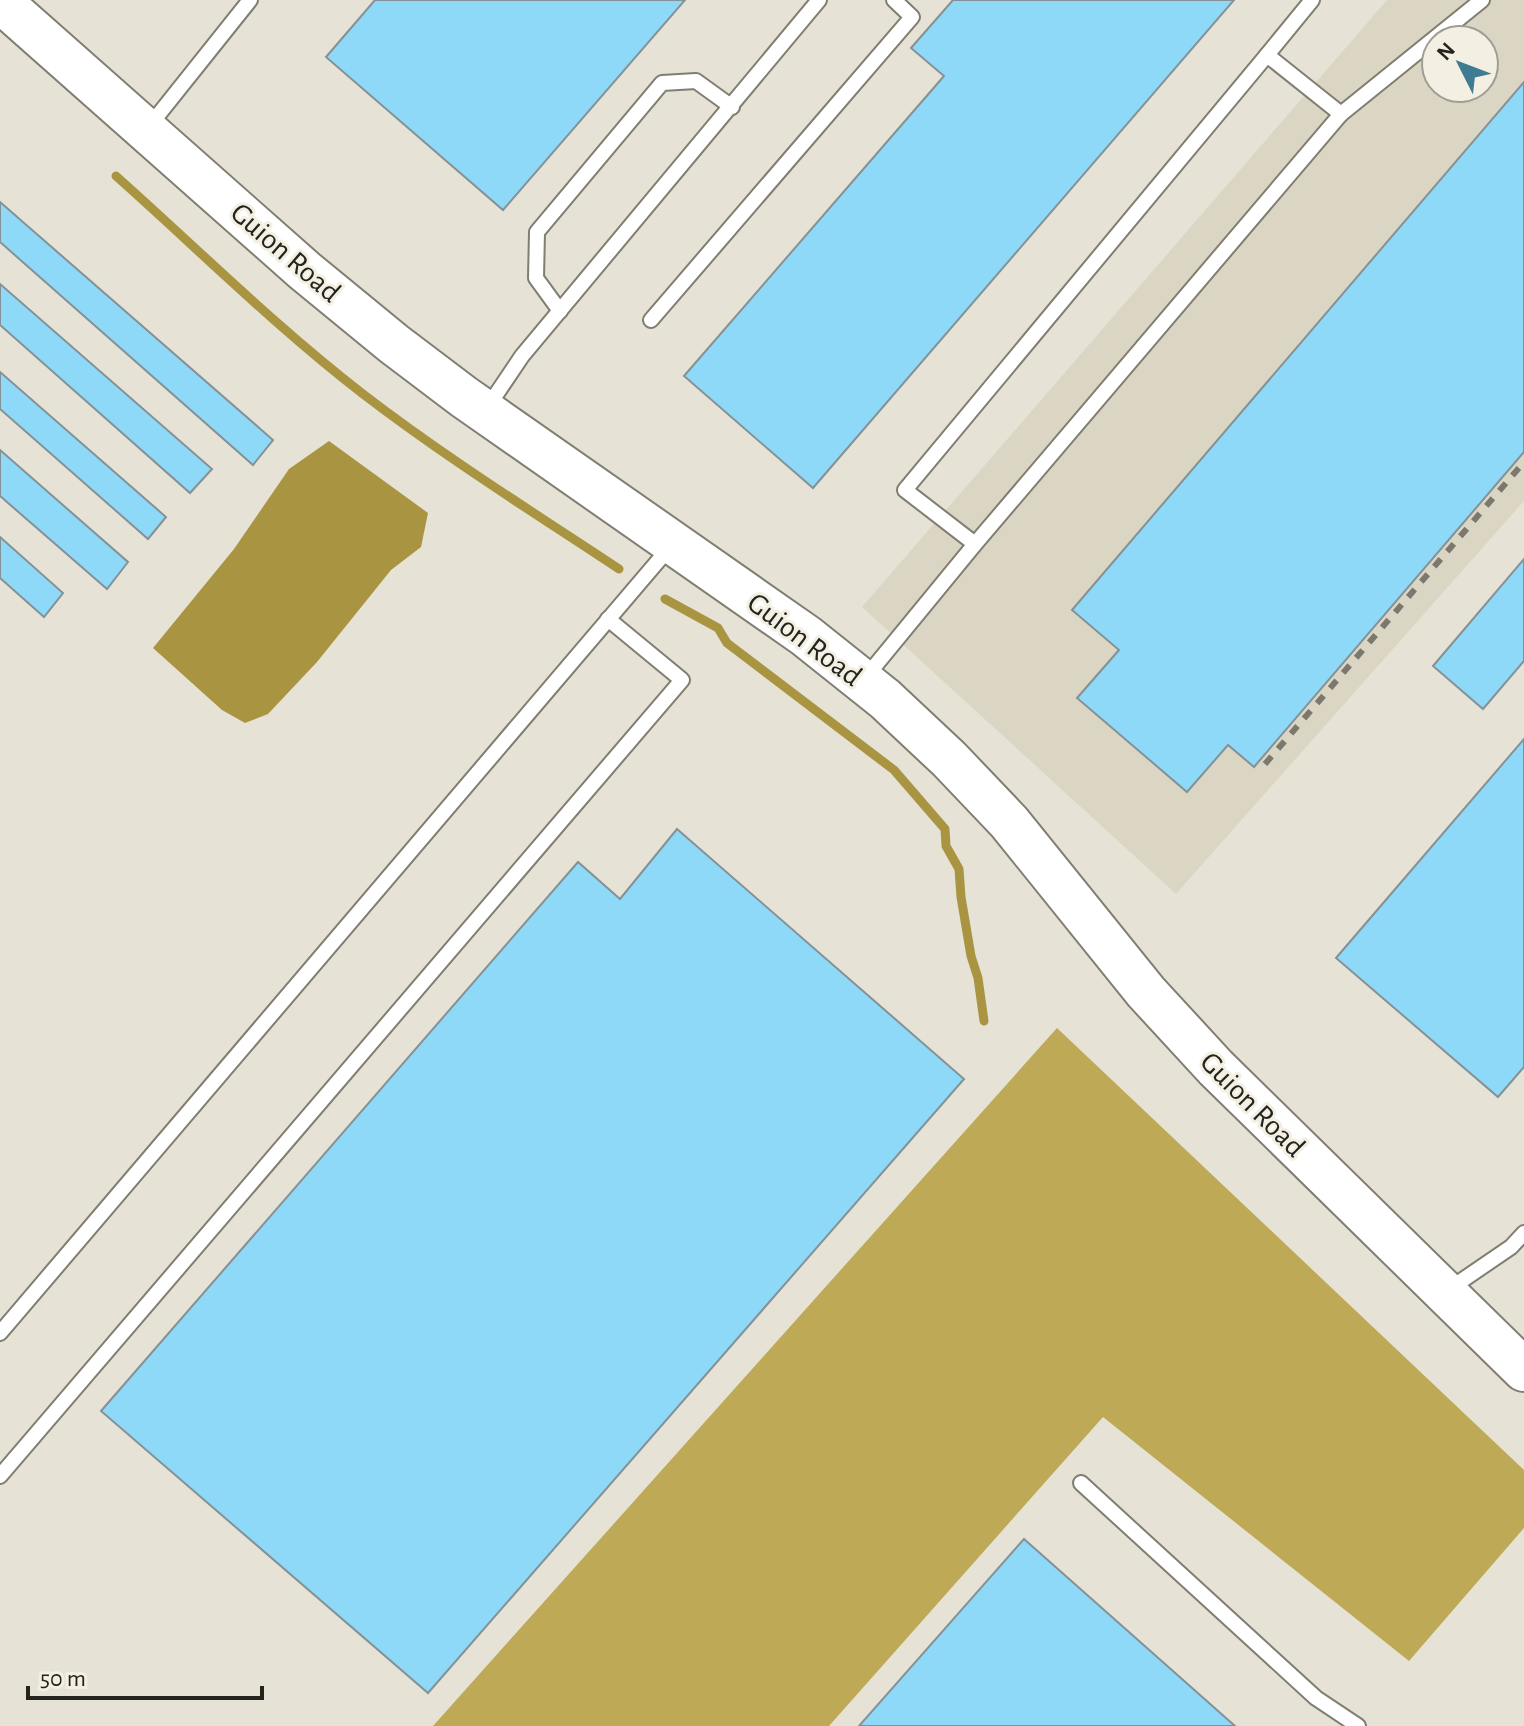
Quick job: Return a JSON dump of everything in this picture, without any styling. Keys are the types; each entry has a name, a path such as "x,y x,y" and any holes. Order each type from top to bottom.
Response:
{"street":[{"name":"Guion Road","path":"0,1 338,298 417,362 806,636 916,728 990,801 1056,878 1146,992 1216,1068 1524,1370"}],"lane":[{"path":"146,129 250,0"},
{"path":"485,411 522,356 819,0"},
{"path":"651,320 912,17 894,0"},
{"path":"975,544 905,490 1312,0"},
{"path":"863,681 975,544 1341,114 1482,0"},
{"path":"1267,55 1341,114"},
{"path":"560,311 536,278 537,232 623,129 662,83 696,81 732,107"},
{"path":"0,1333 672,543"},
{"path":"0,1476 682,680 608,619"},
{"path":"1444,1292 1511,1247 1524,1233"},
{"path":"1081,1483 1316,1698 1358,1726"}],"shaded area":[{"path":"1387,0 1524,0 1524,501 1176,894 862,607"},
{"path":"329,441 428,513 421,547 391,570 317,662 268,714 245,723 222,710 153,648 234,549 289,469"},
{"path":"1057,1028 1524,1470 1524,1528 1409,1661 1103,1417 829,1726 433,1726"}],"building":[{"path":"375,0 685,0 503,210 326,57"},
{"path":"953,0 1234,0 813,488 684,376 944,76 911,48"},
{"path":"1524,82 1524,452 1254,767 1228,745 1187,792 1077,698 1119,650 1072,610"},
{"path":"0,202 273,440 253,465 0,242"},
{"path":"0,284 212,469 190,493 0,325"},
{"path":"0,372 166,517 148,539 0,409"},
{"path":"0,450 128,562 107,589 0,496"},
{"path":"0,537 63,593 44,617 0,578"},
{"path":"1524,559 1524,661 1483,709 1433,666"},
{"path":"1524,739 1524,1067 1498,1097 1336,958"},
{"path":"677,829 964,1079 428,1693 101,1411 578,862 620,899"},
{"path":"1024,1539 1235,1726 859,1726"}],"waterway":[{"path":"116,176 268,315 363,394 457,462 619,569"},
{"path":"665,599 718,628 727,643 894,770 945,829 946,846 959,869 961,897 984,1021"}],"railway":[{"path":"1265,764 1524,462"}]}
